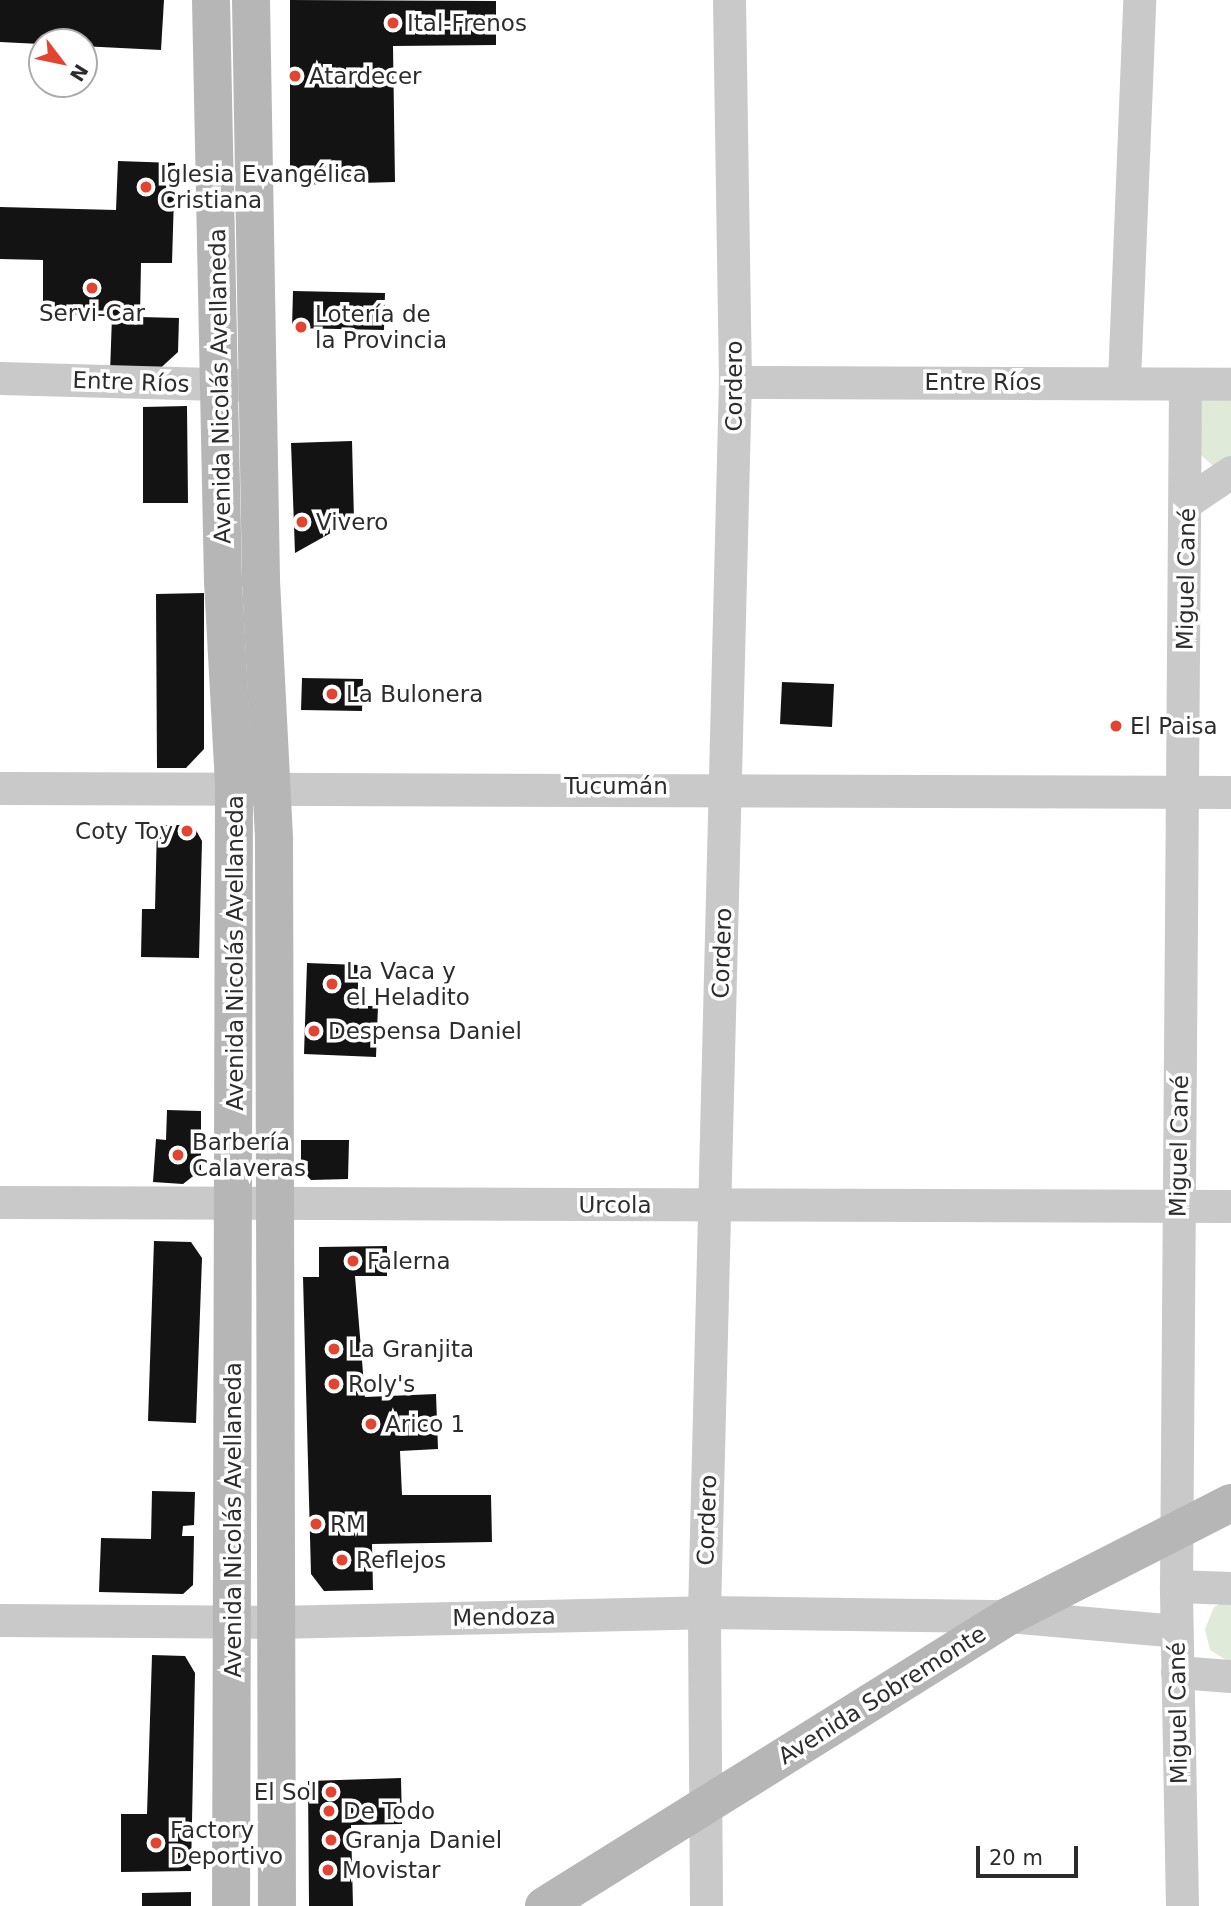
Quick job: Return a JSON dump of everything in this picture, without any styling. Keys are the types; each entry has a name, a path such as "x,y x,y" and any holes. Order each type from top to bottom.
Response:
{"main road":[{"name":"Avenida Nicolás Avellaneda","path":"211,0 222,385 223,581 253,785 275,1204 277,1906"},
{"name":"Avenida Nicolás Avellaneda","path":"231,1906 235,1204 253,785 261,385 251,0"},
{"name":"Avenida Sobremonte","path":"544,1906 1009,1616 1231,1503"}],"street":[{"name":"Cordero","path":"706,1906 701,1807 704,1612 727,786 734,382 729,0"},
{"path":"1124,381 1139,0"},
{"name":"Entre Ríos","path":"0,378 261,385"},
{"name":"Entre Ríos","path":"734,382 1124,381 1185,386 1231,384"},
{"name":"Miguel Cané","path":"1182,1906 1176,1530 1188,501 1185,386"},
{"path":"1188,501 1231,472"},
{"name":"Tucumán","path":"0,788 253,785 727,786 1231,792"},
{"name":"Urcola","path":"0,1202 1231,1206"},
{"path":"1176,1586 1231,1588"},
{"name":"Mendoza","path":"0,1620 275,1622 704,1612 1009,1616 1176,1631"},
{"path":"1177,1672 1231,1676"}],"green space":[{"path":"1231,391 1231,463 1212,465 1200,454 1202,400"},
{"path":"1231,1599 1231,1663 1210,1650 1205,1629 1214,1607"}],"building":[{"path":"0,0 164,0 161,50 98,47 98,28 28,28 28,43 0,42"},
{"path":"290,0 496,1 496,45 393,46 395,182 290,185"},
{"path":"118,161 175,163 172,263 141,263 140,317 179,318 178,352 154,374 110,373 112,316 43,313 43,260 0,259 0,207 116,210"},
{"path":"293,291 385,293 384,330 292,328"},
{"path":"187,406 188,503 143,503 143,407"},
{"path":"352,441 354,520 295,553 291,443"},
{"path":"204,593 204,749 186,768 157,768 156,594"},
{"name":"La Bulonera","path":"302,678 363,679 362,711 301,710"},
{"path":"782,682 834,684 832,727 780,724"},
{"path":"157,825 193,825 202,841 199,958 141,957 142,909 155,909"},
{"path":"307,963 359,965 357,1006 378,1006 376,1057 304,1054"},
{"name":"Barbería Calaveras","path":"167,1110 201,1111 201,1170 183,1184 153,1182 156,1139 166,1140"},
{"path":"301,1140 349,1140 348,1179 311,1180 301,1169"},
{"path":"154,1241 191,1242 202,1258 196,1423 148,1421"},
{"path":"387,1246 387,1276 355,1276 365,1397 436,1394 438,1449 400,1451 402,1495 491,1495 492,1542 372,1544 373,1590 324,1591 311,1574 303,1277 319,1277 319,1247"},
{"path":"152,1491 195,1492 194,1525 183,1526 182,1536 194,1536 193,1585 183,1594 99,1592 101,1538 151,1539"},
{"path":"152,1655 185,1656 195,1673 191,1871 121,1872 121,1814 147,1814"},
{"path":"401,1778 402,1824 351,1825 353,1906 309,1906 308,1781"},
{"path":"191,1892 191,1906 142,1906 142,1893"}],"place":[{"name":"Ital-Frenos","path":"393,23"},
{"name":"Atardecer","path":"295,76"},
{"name":"Iglesia Evangélica Cristiana","path":"146,187"},
{"name":"Servi-Car","path":"92,288"},
{"name":"Lotería de la Provincia","path":"301,327"},
{"name":"Vivero","path":"302,522"},
{"name":"La Bulonera","path":"332,694"},
{"name":"El Paisa","path":"1116,726"},
{"name":"Coty Toy","path":"187,831"},
{"name":"La Vaca y el Heladito","path":"332,984"},
{"name":"Despensa Daniel","path":"314,1031"},
{"name":"Barbería Calaveras","path":"178,1155"},
{"name":"Falerna","path":"353,1261"},
{"name":"La Granjita","path":"334,1349"},
{"name":"Roly's","path":"334,1384"},
{"name":"Arico 1","path":"371,1424"},
{"name":"RM","path":"316,1524"},
{"name":"Reflejos","path":"342,1560"},
{"name":"El Sol","path":"331,1792"},
{"name":"De Todo","path":"329,1811"},
{"name":"Granja Daniel","path":"331,1840"},
{"name":"Factory Deportivo","path":"156,1843"},
{"name":"Movistar","path":"328,1870"}]}
